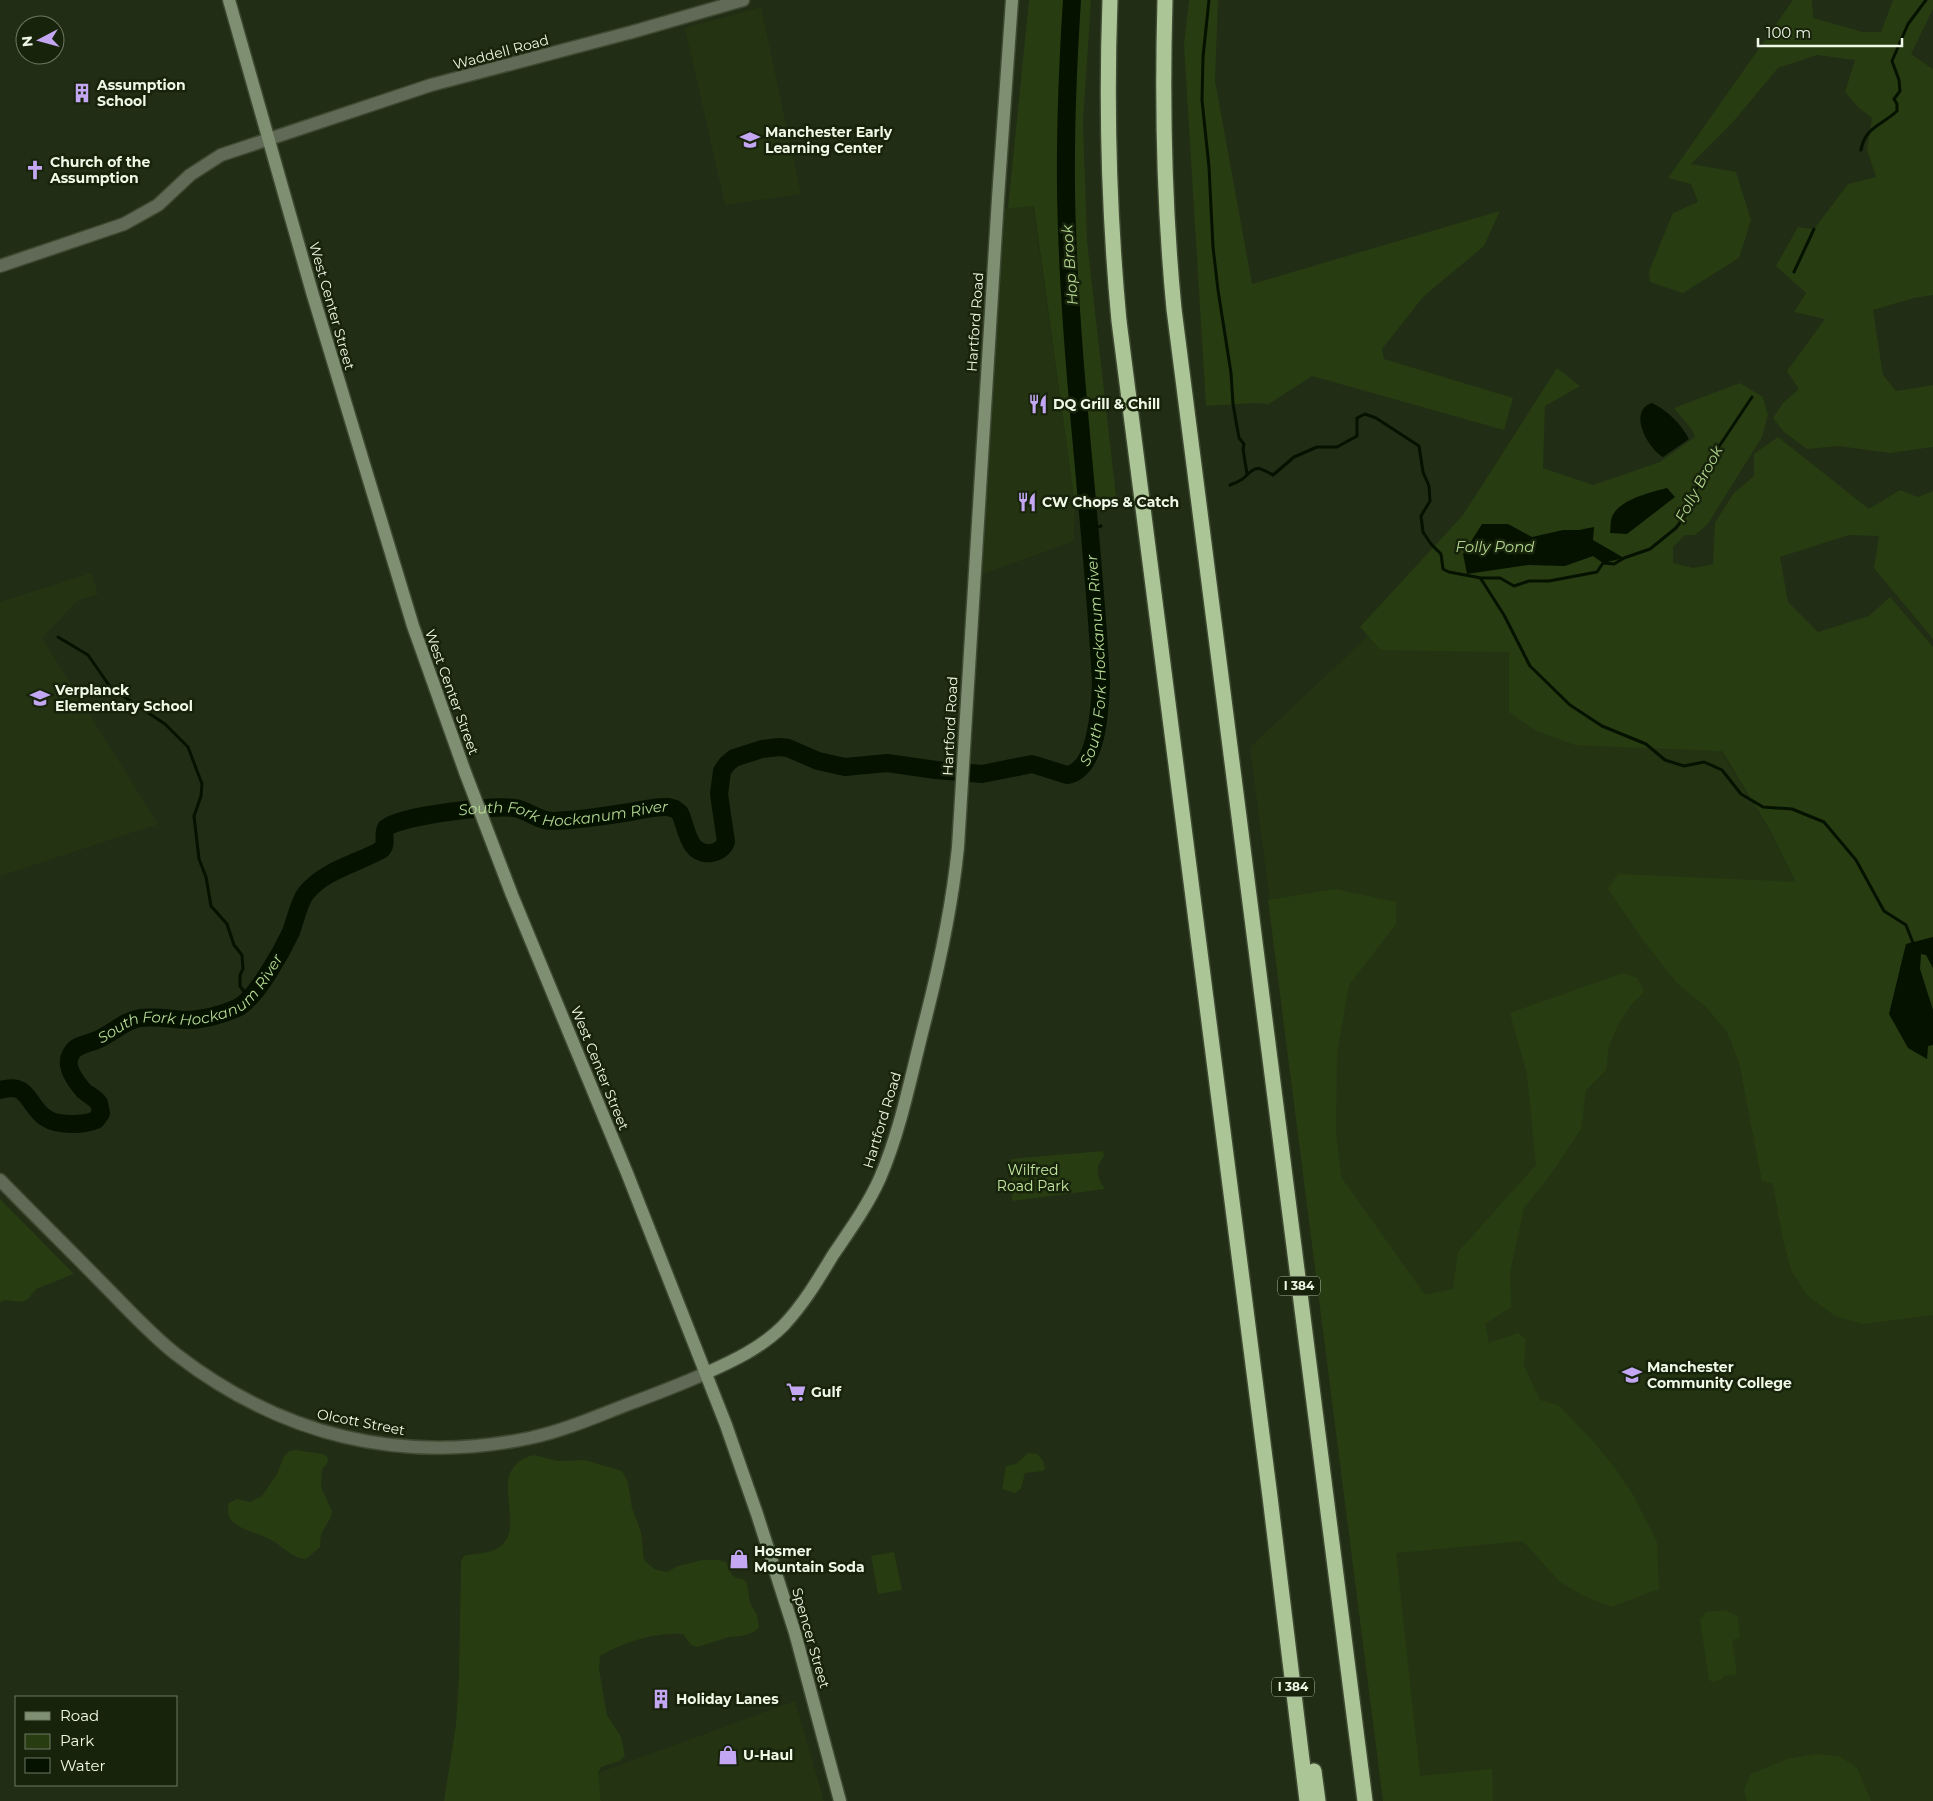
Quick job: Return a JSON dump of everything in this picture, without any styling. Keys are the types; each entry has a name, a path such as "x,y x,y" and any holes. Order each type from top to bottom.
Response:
{"highway":[{"name":"I 384","path":"1110,0 1108,134 1114,256 1123,354 1307,1801"},
{"name":"I 384","path":"1165,0 1164,140 1170,268 1179,353 1365,1801"},
{"path":"1279,1573 1301,1673 1318,1801"}],"main road":[{"name":"West Center Street","path":"229,0 314,301 412,626 483,819 706,1373"},
{"name":"Hartford Road","path":"706,1373 752,1349 782,1326 801,1304 866,1205 880,1179 898,1130 933,989 955,881 986,376 1012,0"},
{"name":"Spencer Street","path":"706,1373 726,1425 795,1633 840,1801"}],"street":[{"name":"Waddell Road","path":"0,266 124,224 158,206 190,175 206,163 221,156 431,86 743,0"},
{"name":"Olcott Street","path":"0,1180 175,1354 244,1400 292,1421 323,1431 378,1443 410,1447 451,1448 491,1444 531,1437 573,1426 706,1373"}],"shaded area":[{"name":"Manchester Early Learning Center","path":"761,7 801,194 725,205 685,28"},
{"path":"1033,205 1075,505 1074,541 980,575 1003,208"},
{"name":"Manchester Community College","path":"1436,568 1678,583 1722,753 1771,833 1830,949 1933,925 1933,1801 1385,1801 1250,747 1349,654"},
{"name":"Verplanck Elementary School","path":"91,573 98,594 77,601 42,638 158,824 0,876 0,602"},
{"name":"U-Haul","path":"795,1701 824,1801 601,1801 598,1773"}],"green space":[{"path":"1029,0 1091,0 1083,122 1087,241 1116,496 1075,505 1034,206 1008,208"},
{"path":"1189,0 1218,0 1215,81 1252,284 1500,211 1484,246 1423,297 1382,349 1384,359 1513,398 1504,430 1312,376 1269,404 1206,406 1184,45"},
{"path":"1793,0 1812,0 1813,18 1863,32 1881,32 1893,0 1933,0 1933,9 1911,54 1933,69 1933,295 1914,298 1873,310 1883,375 1896,391 1933,385 1933,447 1890,453 1838,446 1807,449 1784,432 1773,418 1783,403 1799,389 1787,371 1825,319 1794,312 1806,293 1776,266 1798,227 1814,229 1848,184 1876,177 1867,150 1872,118 1859,108 1845,92 1855,60 1817,55 1778,68 1733,122 1691,164 1736,172 1751,220 1739,258 1683,293 1650,282 1649,271 1673,213 1698,202 1691,184 1668,178"},
{"path":"1557,368 1580,386 1545,406 1543,468 1593,485 1660,462 1695,437 1692,430 1674,408 1740,383 1763,397 1768,415 1762,437 1707,525 1695,535 1685,535 1673,547 1673,563 1693,568 1713,564 1715,523 1733,494 1754,476 1754,454 1778,437 1869,509 1900,490 1918,497 1933,491 1933,639 1874,568 1879,536 1849,535 1780,557 1788,602 1818,632 1869,616 1890,597 1933,647 1933,937 1906,944 1889,1014 1896,1025 1927,1059 1928,1046 1933,1045 1933,1315 1863,1324 1835,1316 1807,1295 1792,1272 1783,1240 1773,1184 1762,1181 1739,1062 1727,1032 1707,1008 1676,982 1646,944 1608,889 1618,874 1796,882 1771,832 1722,751 1575,745 1535,730 1509,712 1509,652 1381,650 1360,627 1463,515"},
{"path":"1335,889 1396,902 1396,924 1349,985 1337,1053 1336,1133 1341,1177 1425,1295 1453,1289 1458,1252 1536,1165 1527,1074 1510,1013 1623,973 1637,978 1644,992 1630,1006 1619,1023 1609,1046 1606,1070 1586,1090 1581,1129 1551,1174 1524,1208 1510,1272 1511,1307 1485,1324 1489,1343 1518,1333 1526,1339 1524,1366 1540,1400 1558,1405 1592,1440 1615,1468 1633,1495 1657,1542 1659,1589 1611,1607 1582,1595 1559,1581 1523,1541 1396,1553 1420,1776 1492,1769 1493,1801 1383,1801 1268,900"},
{"path":"1921,954 1926,955 1933,968 1933,1010 1920,969"},
{"name":"Wilfred Road Park","path":"1103,1151 1104,1156 1099,1164 1098,1177 1105,1189 1012,1201 1011,1159"},
{"path":"0,1199 74,1274 36,1289 28,1299 22,1302 5,1300 0,1302"},
{"path":"296,1450 323,1454 328,1458 327,1464 322,1469 321,1487 332,1511 331,1517 321,1534 320,1547 306,1559 297,1557 266,1537 235,1524 230,1519 228,1512 229,1503 237,1499 250,1502 262,1496 277,1474 284,1456 290,1451"},
{"path":"1028,1453 1038,1454 1043,1461 1045,1468 1043,1471 1025,1473 1021,1489 1015,1493 1002,1489 1006,1466 1016,1464"},
{"path":"533,1455 559,1461 585,1460 622,1471 628,1482 632,1508 641,1532 644,1560 654,1569 667,1572 678,1566 702,1560 726,1562 733,1576 743,1579 747,1583 750,1603 757,1615 759,1627 754,1632 742,1636 729,1637 697,1647 691,1645 683,1634 651,1636 630,1642 600,1656 599,1669 607,1715 621,1737 625,1756 620,1761 601,1767 598,1773 601,1801 444,1801 456,1725 459,1678 461,1561 464,1556 498,1548 507,1538 510,1526 508,1486 510,1473 518,1463"},
{"path":"894,1552 902,1590 878,1594 871,1556"},
{"path":"1725,1610 1738,1617 1740,1638 1732,1640 1737,1674 1724,1676 1720,1680 1712,1682 1709,1679 1700,1620 1706,1612"},
{"path":"1815,1754 1839,1756 1857,1768 1871,1801 1747,1801 1744,1790 1751,1774 1787,1759"}],"water":[{"path":"1652,403 1663,409 1673,418 1689,439 1663,457 1651,446 1642,430 1641,414 1645,407"},
{"path":"1667,488 1675,497 1627,534 1610,533 1612,517 1621,506 1628,501"},
{"name":"Folly Pond","path":"1482,524 1508,524 1532,537 1563,530 1579,530 1594,527 1593,540 1624,558 1603,563 1593,556 1565,566 1528,565 1467,574 1463,554"},
{"path":"1933,937 1933,968 1926,955 1921,954 1920,969 1933,1010 1933,1045 1928,1046 1927,1059 1908,1048 1889,1014 1906,944"}],"waterway":[{"name":"South Fork Hockanum River","path":"0,1090 10,1088 23,1092 40,1113 55,1122 76,1124 96,1120 101,1113 99,1103 84,1091 70,1069 69,1059 73,1051 79,1046 94,1041 140,1018 199,1019 212,1017 237,1008 252,995 268,974 291,932 299,907 306,893 331,873 381,850 384,845 386,828 395,823 448,812 503,807 524,811 549,821 592,818 668,807 680,813 693,846 703,853 711,853 720,850 726,842 719,794 722,771 734,758 762,749 788,748 818,761 845,767 887,763 982,774 1032,764 1067,775 1077,771 1085,762 1095,736 1100,706 1101,682 1073,343 1067,230 1066,115 1072,0"},
{"path":"1209,0 1203,57 1202,100 1209,167 1213,247 1231,373 1233,404 1239,438 1244,444 1247,474"},
{"path":"1861,150 1866,136 1897,111 1897,104 1894,99 1900,91 1899,80 1892,61 1908,24 1926,0"},
{"path":"1794,272 1814,229"},
{"name":"Folly Brook","path":"1230,485 1242,480 1255,469 1258,468 1273,475 1294,457 1317,447 1337,447 1357,436 1357,418 1365,414 1376,418 1419,446 1423,472 1429,486 1430,501 1421,516 1423,532 1441,554 1443,569 1449,572 1481,578 1500,578 1514,586 1529,581 1549,581 1597,572 1603,563 1614,564 1624,558 1650,549 1676,528 1687,513 1700,479 1712,457 1752,397"},
{"name":"Folly Brook","path":"1090,530 1101,526"},
{"path":"1481,579 1504,615 1530,666 1570,705 1602,726 1646,744 1665,760 1684,766 1704,762 1722,770 1741,794 1763,807 1792,809 1824,822 1856,860 1884,911 1906,925 1913,943"},
{"path":"58,637 88,655 111,688 165,724 188,747 202,784 201,796 194,816 199,859 206,877 211,906 227,924 234,945 242,955 243,969 240,975 240,986 249,998"}],"place":[{"name":"Assumption School","path":"82,93"},
{"name":"Manchester Early Learning Center","path":"750,140"},
{"name":"Church of the Assumption","path":"35,170"},
{"name":"DQ Grill & Chill","path":"1038,404"},
{"name":"CW Chops & Catch","path":"1027,502"},
{"name":"Verplanck Elementary School","path":"40,698"},
{"name":"Manchester Community College","path":"1632,1375"},
{"name":"Gulf","path":"796,1392"},
{"name":"Hosmer Mountain Soda","path":"739,1559"},
{"name":"Holiday Lanes","path":"661,1699"},
{"name":"U-Haul","path":"728,1755"}],"water label":[{"name":"Hop Brook","path":"1070,265"}]}
